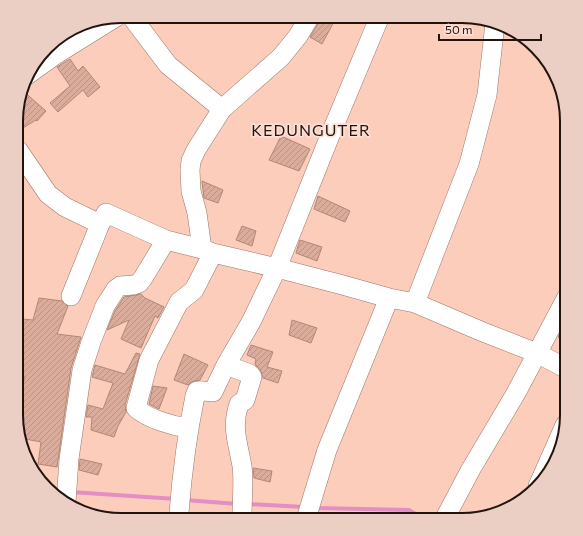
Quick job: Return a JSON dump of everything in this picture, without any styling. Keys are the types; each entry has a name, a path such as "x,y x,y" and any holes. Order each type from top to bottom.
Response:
{"street":[{"path":"136,23 168,65 222,109"},
{"path":"188,428 174,426 143,414 136,408 149,360 179,302 194,290 207,251 191,191 191,161 196,150 222,109 281,57 298,36 306,23"},
{"path":"180,504 188,428 197,391 201,390 205,392 214,392 226,366 251,322 278,268 329,138 377,23"},
{"path":"41,66 104,25"},
{"path":"415,303 469,164 487,95 494,28"},
{"path":"23,157 48,194 65,208 100,224"},
{"path":"71,296 100,224 106,213 166,240 389,298 415,303 537,353 560,365"},
{"path":"66,496 69,459 82,370 105,306 116,289 120,286 134,285 139,283 144,278 166,240"},
{"path":"309,512 328,450 389,298"},
{"path":"448,513 471,469 516,393 560,310"},
{"path":"226,366 250,374 252,377 245,400 239,404 236,419 236,442 242,467 242,508"}],"building":[{"path":"318,23 333,23 322,44 310,37"},
{"path":"70,59 78,71 83,66 100,87 88,97 83,90 58,112 50,103 70,86 57,67"},
{"path":"27,94 46,111 37,121 36,120 23,128"},
{"path":"281,136 310,149 299,171 269,160"},
{"path":"202,181 223,190 218,203 204,198"},
{"path":"318,196 350,211 345,222 314,209"},
{"path":"242,226 256,231 252,246 236,240"},
{"path":"300,240 322,247 317,261 296,253"},
{"path":"141,294 145,298 164,307 158,318 155,316 141,348 121,339 129,320 107,330 115,311 124,297"},
{"path":"39,298 62,301 68,306 57,334 81,337 71,368 57,467 38,464 41,442 26,439 25,434 23,421 23,384 25,377 23,376 23,319 33,320"},
{"path":"292,320 317,328 311,343 289,335"},
{"path":"251,345 273,352 267,367 282,371 278,383 263,378 261,371 255,364 256,359 247,355"},
{"path":"136,353 140,354 125,405 126,412 114,437 91,430 92,417 86,417 88,405 103,409 113,383 92,377 95,365 125,374"},
{"path":"184,354 208,365 200,380 191,382 188,385 174,380"},
{"path":"153,386 167,388 159,409 149,404"},
{"path":"80,459 102,464 98,475 79,470"},
{"path":"253,468 272,471 270,482 254,478"}],"waterway":[{"path":"58,490 62,491"},
{"path":"71,492 176,499"},
{"path":"185,500 238,504"},
{"path":"247,504 304,507"},
{"path":"315,508 409,510 414,513"}],"district":[{"name":"KEDUNGUTER","path":"311,129"}]}
